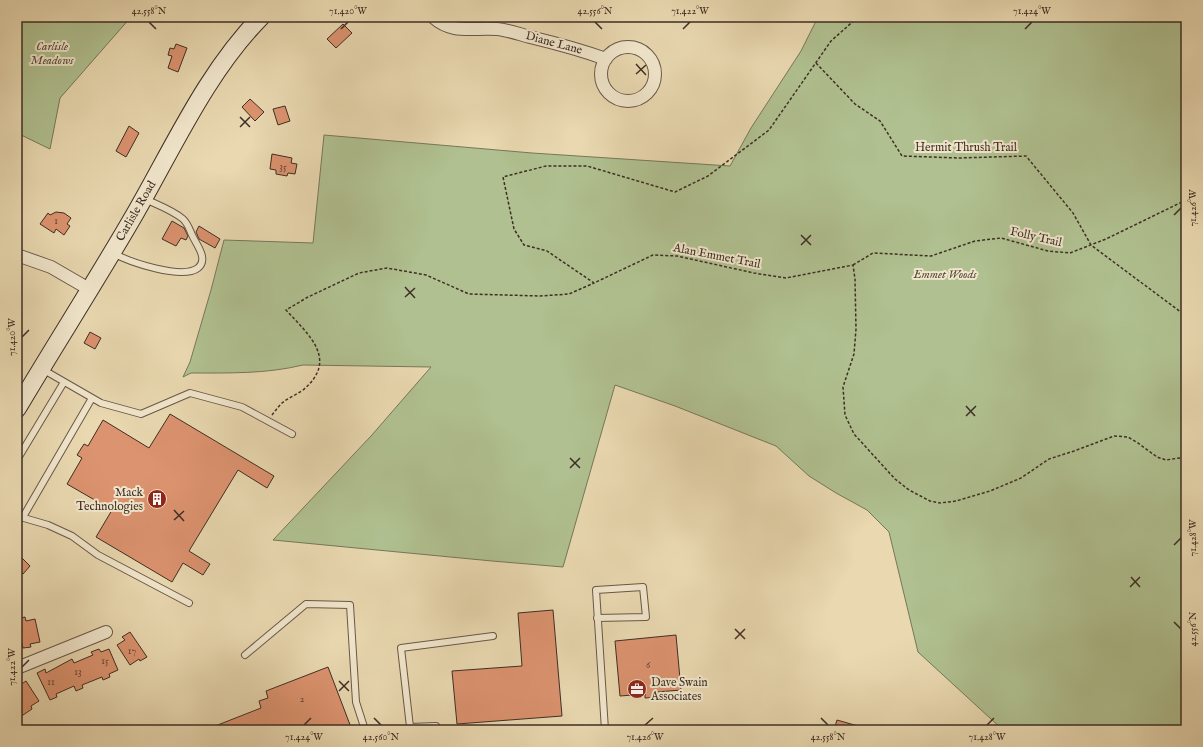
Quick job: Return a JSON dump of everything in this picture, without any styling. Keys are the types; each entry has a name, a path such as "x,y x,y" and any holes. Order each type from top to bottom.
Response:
{"main road":[{"name":"Carlisle Road","path":"17,409 112,253 214,77 243,36 261,17"}],"street":[{"name":"Diane Lane","path":"433,17 452,28 470,30 497,29 588,52 606,59"},
{"path":"625,47 642,51 648,56 653,64 654,81 650,89 641,97 629,101 611,95 605,88 602,80 601,71 606,59 617,49 625,47"},
{"path":"17,256 51,267 90,289"},
{"path":"17,668 106,632"}],"lane":[{"path":"112,253 145,266 173,272 190,272 198,268 201,264 201,253 187,223 177,215 144,198"},
{"path":"41,369 101,403 141,414 190,393 242,407 292,434"},
{"path":"17,460 64,382"},
{"path":"92,398 20,517 48,525 72,536 98,555 189,603"},
{"path":"597,618 646,617 643,587 596,590 597,618 604,730"},
{"path":"246,655 306,604 350,605 356,702 364,730"},
{"path":"436,730 436,726 410,727 400,648 493,636"}],"path":[{"path":"594,283 547,251 524,245 514,229 503,177 546,166 587,166 675,192 708,176 769,130 831,41 858,17"},
{"name":"Hermit Thrush Trail","path":"816,63 855,104 880,121 902,156 959,158 1026,156 1073,213 1091,245 1186,316"},
{"name":"Folly Trail","path":"853,265 873,253 931,256 975,241 1001,238 1048,251 1070,253 1106,239 1186,200"},
{"name":"Alan Emmet Trail","path":"267,420 282,404 314,379 319,369 321,359 318,348 286,310 308,297 359,273 387,268 426,275 469,294 540,296 569,294 653,255 677,256 754,273 786,278 853,265"},
{"path":"853,265 855,279 856,329 854,354 843,388 845,416 854,434 895,479 909,490 930,501 940,503 956,501 990,491 1021,478 1049,458 1074,451 1114,436 1128,437 1138,442 1157,457 1166,460 1186,457"}],"green space":[{"name":"Carlisle Meadows","path":"17,17 131,17 60,98 50,149 17,133"},
{"name":"Emmet Woods","path":"818,17 1186,17 1186,730 1003,730 918,652 889,532 867,510 809,476 776,446 675,406 615,385 563,567 273,540 371,436 431,367 303,365 275,370 233,373 191,373 183,377 190,362 224,240 313,243 324,135 532,153 730,166 751,128 801,51"}],"building":[{"path":"343,24 352,33 336,48 327,39"},
{"path":"176,44 187,48 178,72 168,68 172,56 168,55 170,48 174,49"},
{"path":"250,99 264,112 255,121 242,107"},
{"path":"285,106 290,121 278,125 273,109"},
{"path":"129,126 139,133 126,157 116,151"},
{"path":"272,154 292,158 291,163 297,164 295,174 288,173 287,176 276,174 276,170 270,169"},
{"path":"56,212 64,213 71,218 67,224 70,226 64,235 56,229 54,233 40,224 48,213 50,215"},
{"path":"172,221 184,228 188,236 186,240 181,238 176,246 162,239"},
{"path":"199,226 220,239 215,248 199,239 196,232"},
{"path":"90,332 101,338 95,349 84,343"},
{"name":"Mack Technologies","path":"170,414 274,476 267,488 238,470 189,551 210,564 203,575 183,563 172,582 96,537 112,510 67,484 82,458 77,455 84,444 88,446 103,420 149,448"},
{"path":"17,553 30,566 23,574 17,568"},
{"path":"553,610 562,716 457,724 452,671 522,666 518,613"},
{"path":"25,617 26,621 35,619 40,642 30,644 31,647 23,648 17,619"},
{"path":"130,632 147,657 140,661 139,659 130,665 117,645 125,640 122,637"},
{"path":"676,635 681,690 657,692 658,697 645,698 645,694 620,696 615,641"},
{"path":"99,649 101,652 109,649 118,670 109,674 110,677 103,680 102,677 82,685 83,688 76,691 74,686 56,694 57,697 50,700 37,673 45,669 46,673 72,659 74,663 93,655 91,652"},
{"path":"328,667 352,730 205,730 261,708 259,701 268,698 266,691"},
{"path":"26,681 39,701 31,706 32,709 17,719 17,687"},
{"path":"837,720 865,728 865,730 834,730"}],"place":[{"name":"Mack Technologies","path":"157,499"},
{"name":"Dave Swain Associates","path":"637,689"}]}
